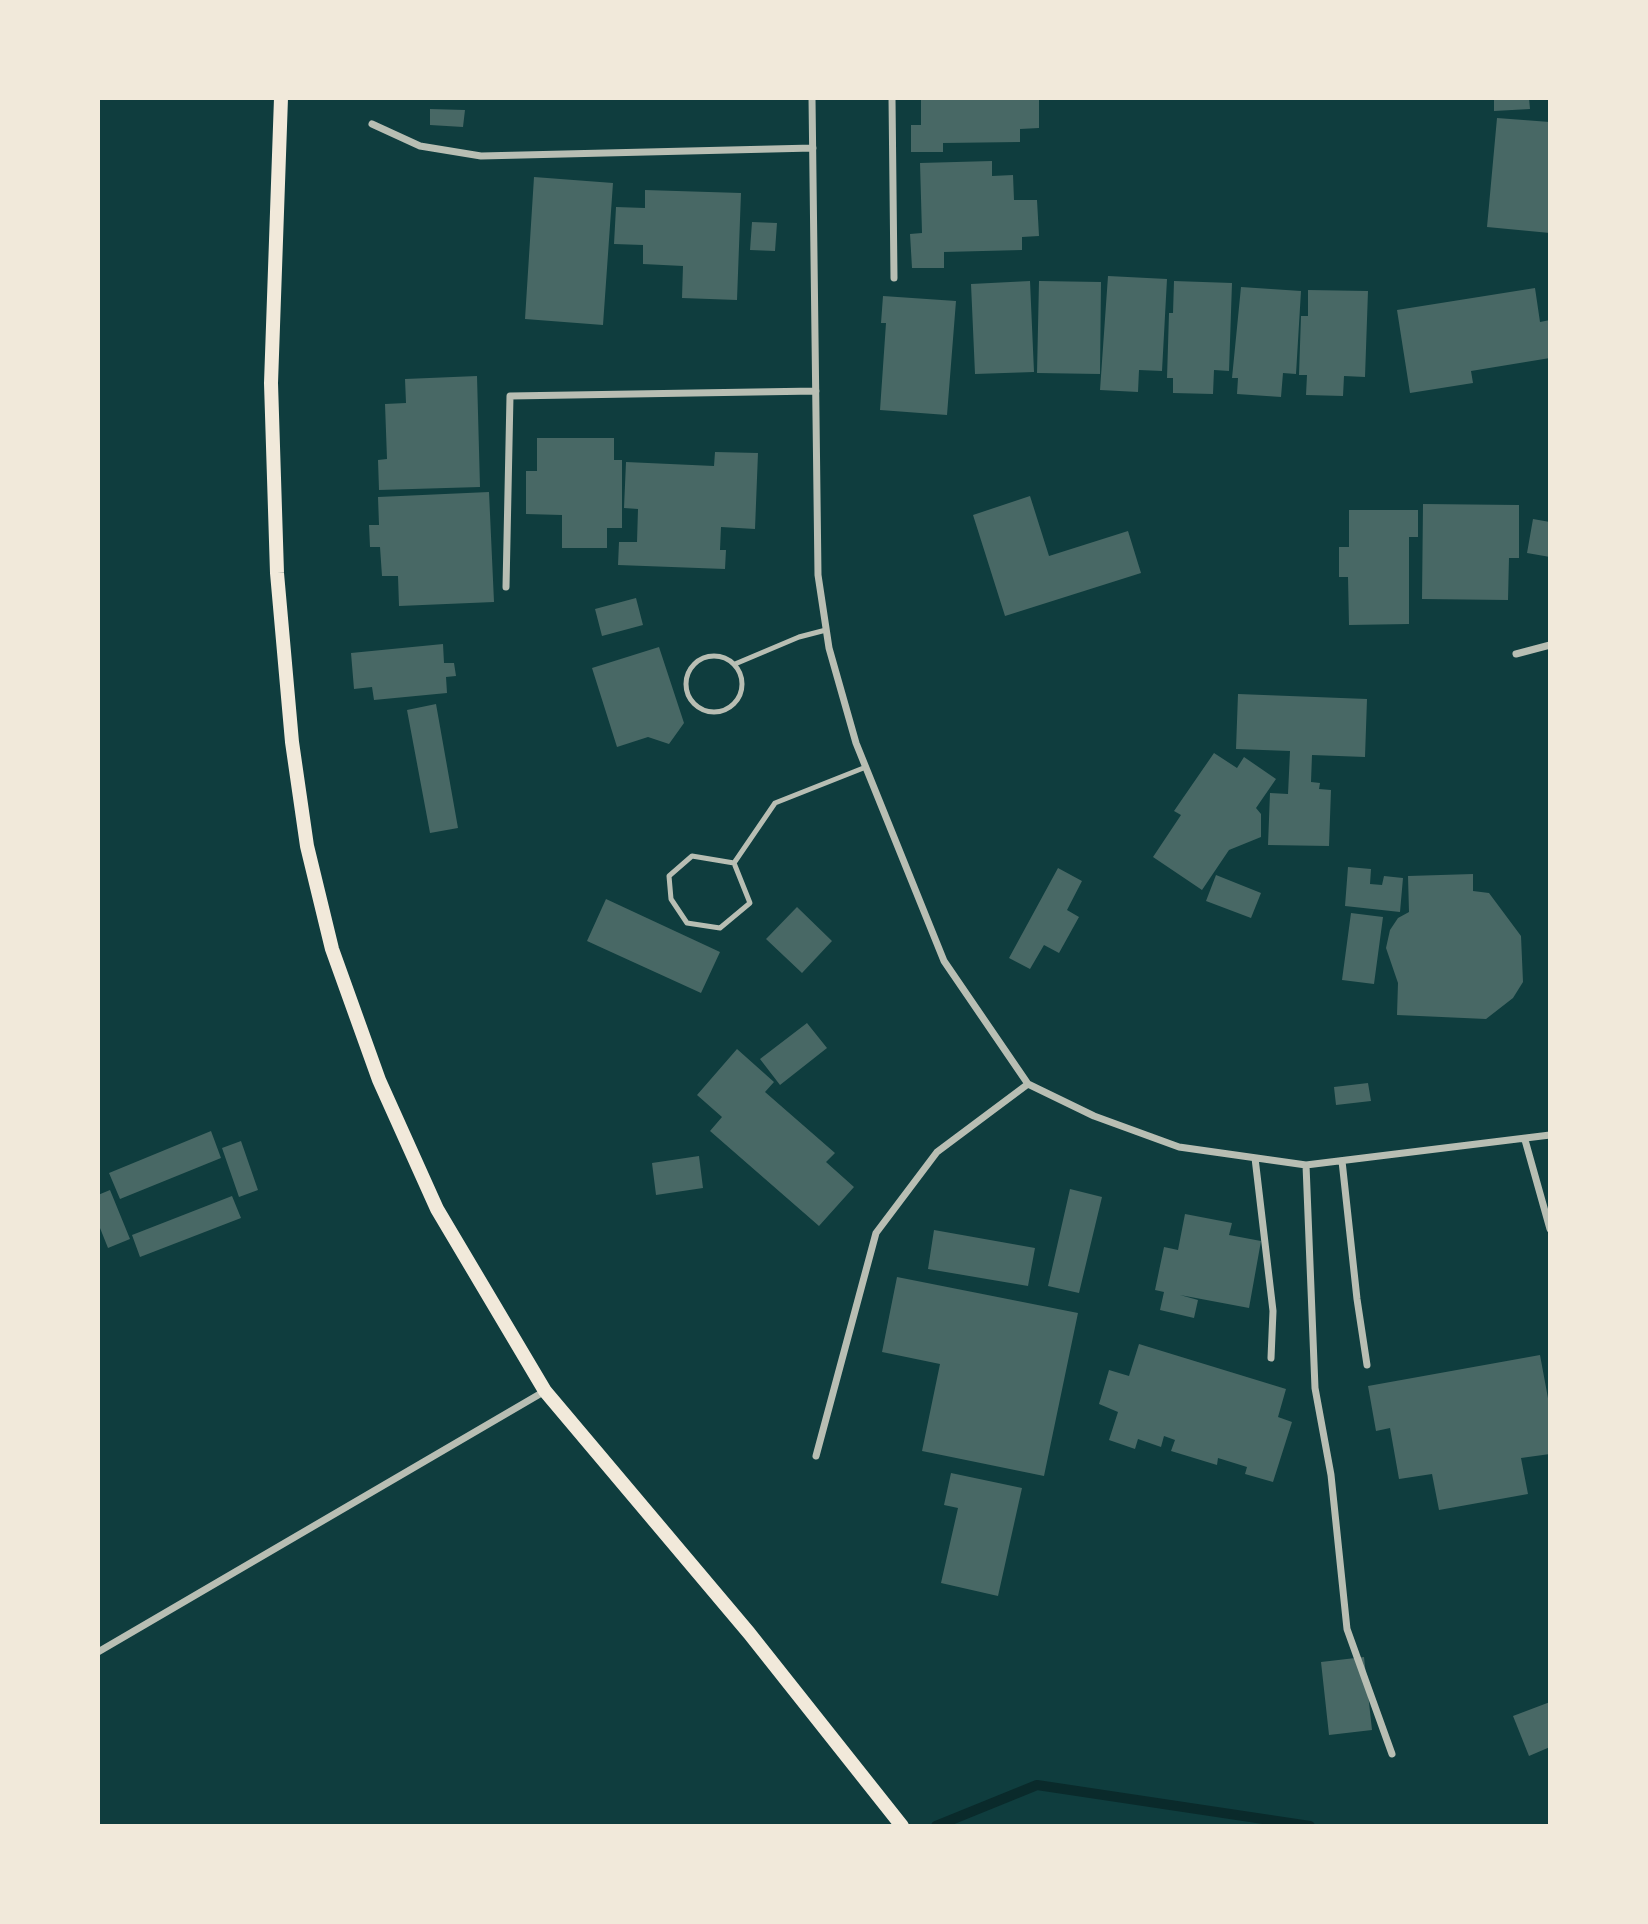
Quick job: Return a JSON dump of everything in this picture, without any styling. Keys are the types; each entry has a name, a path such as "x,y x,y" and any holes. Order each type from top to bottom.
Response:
{"main road":[{"path":"281,98 271,383 277,573 292,742 307,846 332,949 379,1080 437,1209 545,1391 749,1633 899,1821"}],"street":[{"path":"812,98 818,575 826,630 856,743 944,961 1028,1084 1094,1116 1179,1147 1306,1165 1550,1135"},
{"path":"892,98 894,278"},
{"path":"372,124 420,146 481,156 813,148"},
{"path":"506,587 510,396 816,391"},
{"path":"1516,654 1550,645"},
{"path":"816,1456 876,1233 937,1152 1028,1084"},
{"path":"1525,1140 1550,1229"},
{"path":"1255,1158 1273,1311 1271,1358"},
{"path":"1342,1161 1367,1365"},
{"path":"1306,1165 1315,1388 1331,1475 1347,1629 1392,1755"},
{"path":"98,1652 545,1391"}],"lane":[{"path":"735,664 799,637 826,630"},
{"path":"719,655 735,664 743,680 740,697 734,704 727,710 709,712 693,704 686,688 689,670 701,658 719,655"},
{"path":"734,863 775,803 866,767"},
{"path":"692,856 734,863 750,903 720,928 687,923 671,899 669,876 692,856"}],"building":[{"path":"921,98 1039,98 1039,128 1020,129 1020,142 943,143 943,152 911,152 911,125 921,125"},
{"path":"1494,98 1529,98 1530,109 1494,111"},
{"path":"430,109 465,110 463,127 430,125"},
{"path":"1497,118 1550,122 1550,233 1487,227"},
{"path":"992,161 992,176 1013,175 1014,200 1037,200 1039,236 1022,237 1022,250 944,252 944,268 912,268 910,234 922,233 920,163"},
{"path":"534,177 613,183 603,325 525,319"},
{"path":"645,190 741,193 737,300 682,298 683,266 643,264 643,245 614,244 616,207 645,208"},
{"path":"752,222 777,223 775,251 750,250"},
{"path":"1108,276 1167,279 1162,371 1139,370 1138,392 1100,390"},
{"path":"1030,281 1034,372 975,374 971,284"},
{"path":"1039,281 1101,282 1100,374 1037,373"},
{"path":"1174,281 1232,283 1229,371 1214,370 1213,394 1173,393 1173,378 1167,378 1169,313 1173,313"},
{"path":"1241,287 1301,291 1296,374 1283,373 1281,397 1237,394 1238,378 1232,378"},
{"path":"1535,288 1540,322 1550,320 1550,358 1471,371 1473,383 1410,393 1397,310"},
{"path":"1308,290 1368,291 1365,377 1344,376 1343,396 1306,395 1307,375 1299,375 1301,316 1308,316"},
{"path":"883,296 956,301 947,415 880,410 886,323 881,323"},
{"path":"477,376 480,487 379,490 378,460 387,459 385,404 406,403 405,379"},
{"path":"537,438 614,438 614,460 622,460 622,528 607,528 607,548 562,548 562,515 526,514 526,471 537,471"},
{"path":"715,452 758,453 755,529 721,527 720,550 726,550 725,569 618,565 619,542 637,542 638,509 624,508 626,462 714,466"},
{"path":"489,492 494,602 399,606 398,576 382,576 380,547 370,547 369,525 379,525 378,497"},
{"path":"1030,496 1049,556 1128,531 1141,573 1005,616 973,515"},
{"path":"1423,504 1519,505 1519,558 1509,558 1508,600 1422,599"},
{"path":"1349,510 1418,510 1418,537 1409,537 1409,624 1349,625 1348,577 1339,577 1339,547 1349,547"},
{"path":"1533,519 1550,522 1550,557 1527,553"},
{"path":"636,598 643,625 602,636 595,609"},
{"path":"443,644 444,663 454,663 456,676 446,677 447,693 374,700 372,687 354,689 351,653"},
{"path":"659,647 684,723 669,744 648,737 617,747 592,668"},
{"path":"1238,694 1367,699 1365,757 1312,755 1311,782 1320,783 1319,789 1331,790 1329,846 1268,845 1270,793 1288,794 1290,751 1236,749"},
{"path":"436,704 458,828 430,833 407,710"},
{"path":"1214,753 1237,768 1244,757 1276,779 1256,808 1261,814 1261,837 1229,850 1202,890 1153,857 1181,815 1174,811"},
{"path":"1348,867 1371,869 1370,884 1382,885 1384,876 1403,878 1400,912 1345,906"},
{"path":"1058,868 1082,881 1067,910 1079,917 1059,953 1044,945 1030,969 1009,958"},
{"path":"1473,874 1473,891 1489,893 1521,936 1523,982 1513,998 1486,1019 1397,1015 1398,983 1386,948 1390,930 1398,918 1409,912 1408,876"},
{"path":"1216,875 1261,893 1251,918 1206,901"},
{"path":"606,899 720,952 701,993 587,941"},
{"path":"797,907 832,941 802,973 766,939"},
{"path":"1351,913 1383,917 1374,984 1342,980"},
{"path":"807,1023 827,1048 780,1085 760,1059"},
{"path":"737,1049 774,1082 765,1092 835,1153 826,1162 854,1187 819,1226 710,1131 722,1117 697,1095"},
{"path":"1368,1083 1371,1101 1336,1105 1334,1087"},
{"path":"211,1131 221,1158 120,1199 109,1173"},
{"path":"241,1141 258,1190 239,1197 222,1148"},
{"path":"699,1156 703,1188 656,1195 652,1163"},
{"path":"1070,1189 1102,1197 1079,1293 1048,1286"},
{"path":"110,1190 130,1239 108,1248 98,1223 98,1195"},
{"path":"232,1196 241,1218 140,1257 132,1235"},
{"path":"1185,1214 1232,1223 1229,1235 1261,1241 1249,1308 1180,1295 1198,1300 1194,1318 1160,1310 1164,1292 1155,1290 1164,1247 1178,1250"},
{"path":"934,1230 1035,1248 1028,1286 928,1269"},
{"path":"897,1277 1078,1313 1044,1476 922,1451 940,1364 882,1352"},
{"path":"1139,1344 1286,1389 1278,1417 1292,1422 1273,1482 1245,1474 1247,1467 1218,1458 1217,1465 1171,1451 1175,1440 1164,1436 1161,1447 1138,1439 1135,1449 1109,1440 1118,1412 1099,1404 1109,1370 1129,1376"},
{"path":"1540,1355 1550,1409 1550,1454 1521,1458 1528,1494 1439,1510 1432,1474 1399,1479 1390,1428 1376,1431 1368,1386"},
{"path":"951,1473 1022,1488 998,1596 941,1583 958,1508 944,1505"},
{"path":"1364,1657 1372,1730 1329,1735 1321,1662"},
{"path":"1550,1702 1550,1747 1529,1756 1513,1716"}],"waterway":[{"path":"936,1826 1037,1785 1310,1826"}]}
